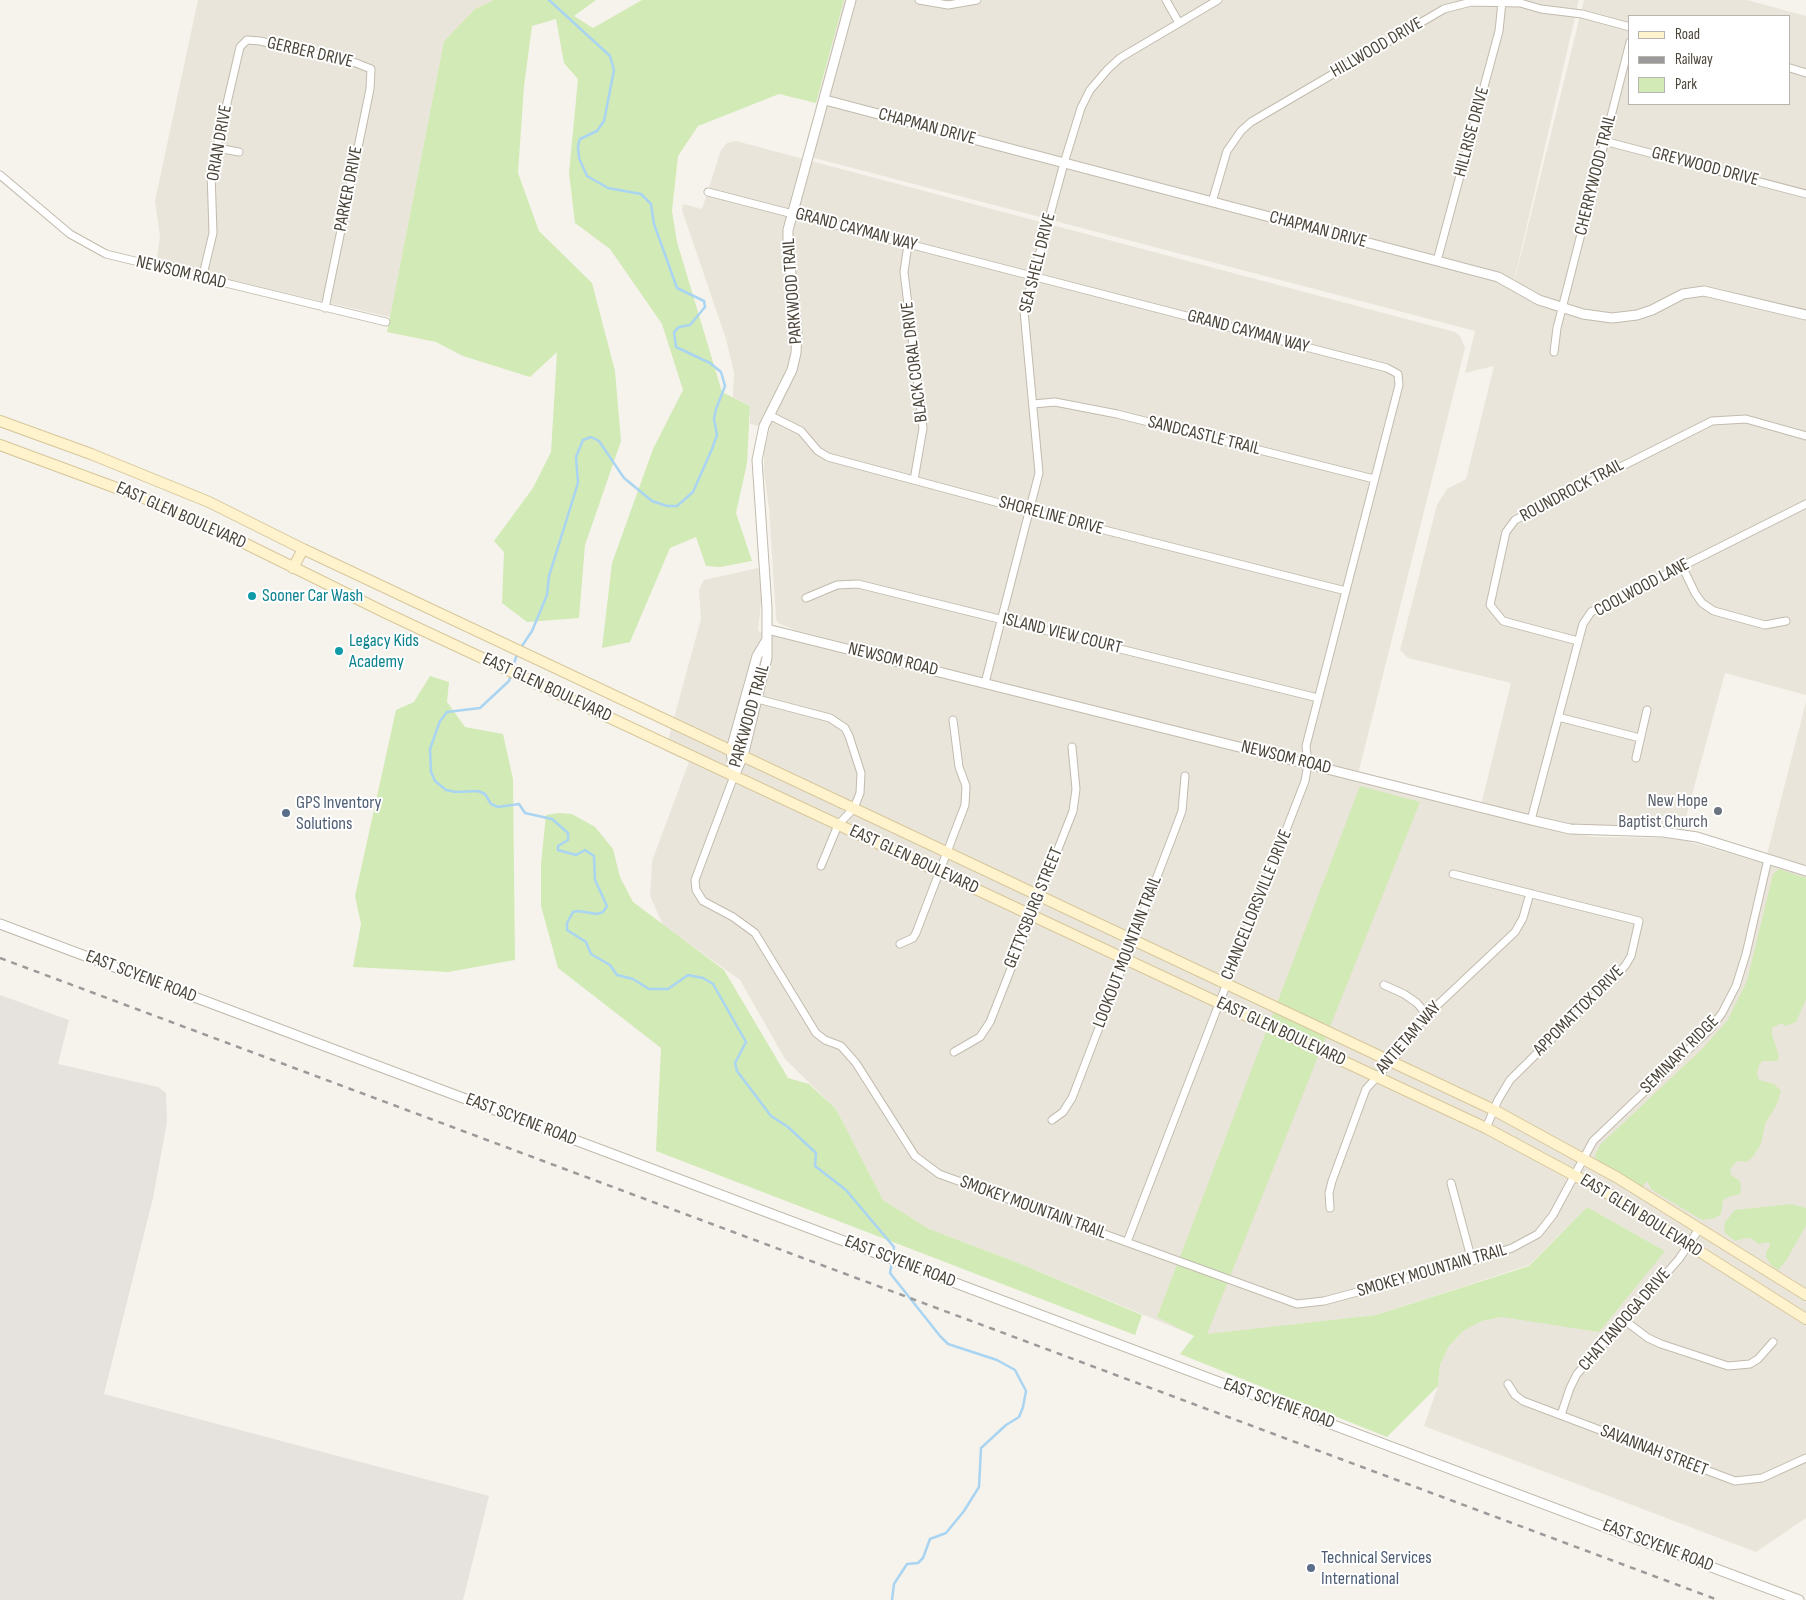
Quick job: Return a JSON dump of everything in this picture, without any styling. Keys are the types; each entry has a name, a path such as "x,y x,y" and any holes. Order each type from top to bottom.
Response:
{"main road":[{"name":"EAST GLEN BOULEVARD","path":"0,421 83,451 209,502 303,549 1494,1110 1584,1158 1806,1296"},
{"name":"EAST GLEN BOULEVARD","path":"0,444 148,500 236,539 483,658 1486,1128 1574,1174 1806,1319"},
{"path":"293,568 303,549"}],"street":[{"name":"PARKWOOD TRAIL","path":"734,776 742,756 766,658 767,629 757,460 761,435 792,370 796,353 797,329 788,248 788,230 851,0"},
{"path":"919,0 948,5 977,0"},
{"path":"1166,0 1179,23"},
{"name":"SEA SHELL DRIVE","path":"985,683 1029,511 1039,464 1023,323 1024,311 1032,276 1081,108 1090,90 1102,76 1129,52 1218,0"},
{"name":"HILLWOOD DRIVE","path":"1212,202 1227,151 1241,131 1251,122 1444,9 1471,2 1520,3 1541,9 1582,14 1628,26"},
{"name":"HILLRISE DRIVE","path":"1437,261 1499,31 1502,2"},
{"name":"GERBER DRIVE","path":"247,40 356,63 371,69"},
{"name":"ORIAN DRIVE","path":"202,279 213,233 211,172 236,58 240,47 247,40"},
{"name":"CHERRYWOOD TRAIL","path":"1554,352 1557,328 1628,50"},
{"path":"1791,68 1806,73"},
{"name":"PARKER DRIVE","path":"325,308 370,89 371,69"},
{"name":"CHAPMAN DRIVE","path":"825,100 1498,277 1539,300 1583,314 1612,318 1645,312 1683,294 1704,291 1806,315"},
{"name":"GREYWOOD DRIVE","path":"1604,141 1806,194"},
{"path":"216,148 239,152"},
{"name":"NEWSOM ROAD","path":"0,175 70,234 106,254 202,279 386,322"},
{"name":"GRAND CAYMAN WAY","path":"708,192 1393,370 1398,374 1399,385 1306,746 1308,764"},
{"name":"BLACK CORAL DRIVE","path":"908,244 904,272 923,428 914,480"},
{"name":"SANDCASTLE TRAIL","path":"1033,404 1055,402 1117,414 1374,479"},
{"name":"SHORELINE DRIVE","path":"769,415 801,431 822,454 1029,511 1346,591"},
{"name":"ROUNDROCK TRAIL","path":"1578,641 1503,621 1490,606 1506,532 1515,520 1712,421 1746,419 1806,436"},
{"name":"COOLWOOD LANE","path":"1531,820 1582,624 1591,612 1806,504"},
{"path":"1682,566 1695,593 1702,603 1714,612 1766,625 1786,621"},
{"name":"ISLAND VIEW COURT","path":"806,598 837,585 858,584 1002,618 1318,698"},
{"name":"NEWSOM ROAD","path":"767,629 1531,820 1570,829 1663,832 1697,837 1806,871"},
{"name":"PARKWOOD TRAIL","path":"734,776 731,750 757,656 766,641"},
{"path":"746,696 830,718 845,728 850,736 862,779 860,793 854,808 838,825 821,866"},
{"path":"1636,758 1646,710"},
{"path":"1558,717 1640,738"},
{"path":"900,944 912,938 916,933 938,871 965,805 966,795 959,767 953,720"},
{"name":"GETTYSBURG STREET","path":"954,1052 980,1037 990,1022 1040,895 1076,799 1072,746"},
{"name":"CHANCELLORSVILLE DRIVE","path":"1126,1242 1299,800 1308,764"},
{"name":"SMOKEY MOUNTAIN TRAIL","path":"734,776 695,880 696,890 703,901 755,933 816,1033 825,1040 841,1046 856,1063 916,1156 939,1174 1297,1304 1324,1302 1512,1248 1538,1234 1554,1215 1574,1174"},
{"name":"LOOKOUT MOUNTAIN TRAIL","path":"1052,1120 1063,1112 1072,1098 1182,811 1184,776"},
{"name":"SEMINARY RIDGE","path":"1574,1174 1593,1141 1711,1028 1722,1013 1736,986 1744,962 1768,859"},
{"name":"APPOMATTOX DRIVE","path":"1454,874 1638,921 1631,956 1625,966 1510,1080 1486,1128"},
{"name":"ANTIETAM WAY","path":"1330,1208 1329,1193 1332,1181 1366,1089 1375,1077 1392,1061 1427,1014 1515,932 1523,918 1530,894"},
{"name":"EAST SCYENE ROAD","path":"0,924 1799,1600"},
{"path":"1384,985 1404,994 1427,1014"},
{"path":"1451,1183 1472,1261"},
{"name":"CHATTANOOGA DRIVE","path":"1561,1415 1577,1374 1688,1245 1699,1229"},
{"path":"1624,1320 1648,1338 1661,1344 1728,1366 1750,1364 1758,1360 1773,1342"},
{"name":"SAVANNAH STREET","path":"1508,1384 1515,1396 1524,1401 1735,1482 1762,1478 1806,1458"}],"shaded area":[{"path":"198,0 494,0 475,9 444,41 390,317 156,263 160,237 155,201"},
{"path":"844,0 1579,0 1508,307 1584,0 1747,0 1806,16 1806,695 1725,673 1682,832 1570,826 1481,805 1511,683 1408,658 1400,650 1437,505 1447,489 1466,479 1494,366 1465,373 1475,331 803,155"},
{"path":"736,141 1455,332 1460,336 1465,348 1358,774 795,630 778,623 776,619 769,508 764,472 764,450 770,428 750,424 750,406 733,397 734,373 726,339 682,210 683,204 702,209 721,150 727,143"},
{"path":"758,568 762,592 758,631 1546,829 1594,837 1665,838 1687,841 1806,876 1806,1518 1756,1552 1424,1426 1438,1386 1440,1365 1449,1346 1463,1331 1482,1321 1502,1317 1665,1251 1587,1207 1529,1265 1376,1315 1195,1336 1016,1262 929,1229 883,1200 836,1109 785,1059 740,980 663,925 650,896 652,861 689,762 665,751 701,619 699,590 704,580"},
{"path":"1806,702 1806,867 1767,854"},
{"path":"0,995 69,1020 58,1064 158,1087 166,1093 167,1122 153,1198 104,1394 489,1496 463,1600 0,1600"}],"green space":[{"path":"494,0 596,0 574,16 593,28 642,0 844,0 816,103 779,94 698,126 678,156 672,211 677,242 722,392 750,406 747,463 736,513 752,561 720,567 706,566 696,537 670,548 630,642 602,648 612,563 653,449 683,390 662,324 610,249 575,223 569,173 578,79 564,63 556,19 532,26 524,86 518,173 539,231 592,283 615,371 621,441 585,545 579,618 527,622 502,603 504,552 494,541 533,488 551,452 557,352 530,377 463,356 436,342 387,332 444,41 475,9"},
{"path":"430,676 449,682 447,702 465,727 503,734 513,779 515,960 448,972 353,967 361,924 355,896 396,710 414,702"},
{"path":"1360,786 1420,802 1207,1334 1376,1315 1529,1266 1587,1207 1665,1251 1599,1332 1502,1317 1482,1321 1463,1331 1449,1346 1440,1365 1438,1386 1387,1437 1180,1354 1194,1336 1157,1317"},
{"path":"572,814 595,827 613,849 620,877 633,902 724,970 788,1078 809,1084 836,1109 883,1200 929,1229 1016,1262 1142,1315 1135,1335 656,1151 661,1048 558,968 541,906 541,864 546,815"},
{"path":"1779,869 1806,878 1806,999 1796,1022 1786,1026 1781,1023 1772,1028 1772,1035 1779,1056 1777,1061 1762,1061 1759,1065 1757,1073 1759,1080 1774,1084 1781,1091 1777,1104 1765,1124 1761,1144 1752,1158 1746,1162 1737,1161 1730,1169 1731,1175 1740,1181 1741,1192 1738,1195 1730,1196 1723,1200 1721,1214 1715,1218 1702,1220 1652,1190 1647,1181 1642,1187 1597,1161 1595,1155 1600,1145 1703,1048 1727,1021 1747,981 1773,874"},
{"path":"1791,1204 1806,1208 1806,1225 1786,1261 1778,1270 1772,1266 1766,1257 1766,1252 1770,1246 1769,1242 1758,1244 1753,1239 1747,1238 1735,1241 1724,1232 1725,1222 1735,1210"}],"waterway":[{"path":"520,649 532,631 547,595 549,576 578,483 576,457 583,440 591,437 599,441 624,478 652,501 667,506 677,506 693,492 712,449 717,435 714,419 716,409 725,386 721,372 710,363 676,347 674,332 679,327 690,325 705,307 704,301 677,288 654,224 651,204 641,194 608,188 587,176 579,158 578,146 580,139 597,131 604,121 614,70 610,56 549,0"},
{"path":"512,670 517,654"},
{"path":"511,675 509,681 480,708 447,712 440,721 430,749 431,772 435,781 446,790 456,792 478,791 485,794 491,804 498,807 519,804 525,813 552,819 568,833 568,840 558,846 558,850 576,855 585,850 594,856 595,880 607,906 603,912 597,914 573,912 567,923 567,930 586,942 591,954 610,965 617,975 633,979 649,989 668,989 688,975 703,978 713,984 746,1042 735,1063 737,1071 771,1116 788,1127 816,1153 815,1166 846,1190 894,1247 893,1256"},
{"path":"892,1262 890,1273 948,1344 997,1360 1015,1370 1026,1391 1019,1417 1006,1425 981,1448 979,1487 964,1511 946,1533 930,1539 923,1558 918,1563 907,1564 894,1584 892,1600"}],"railway":[{"path":"0,958 1718,1600"}],"place":[{"name":"Sooner Car Wash","path":"252,596"},
{"name":"Legacy Kids Academy","path":"339,651"},
{"name":"New Hope Baptist Church","path":"1718,811"},
{"name":"GPS Inventory Solutions","path":"286,813"},
{"name":"Technical Services International","path":"1311,1568"}]}
